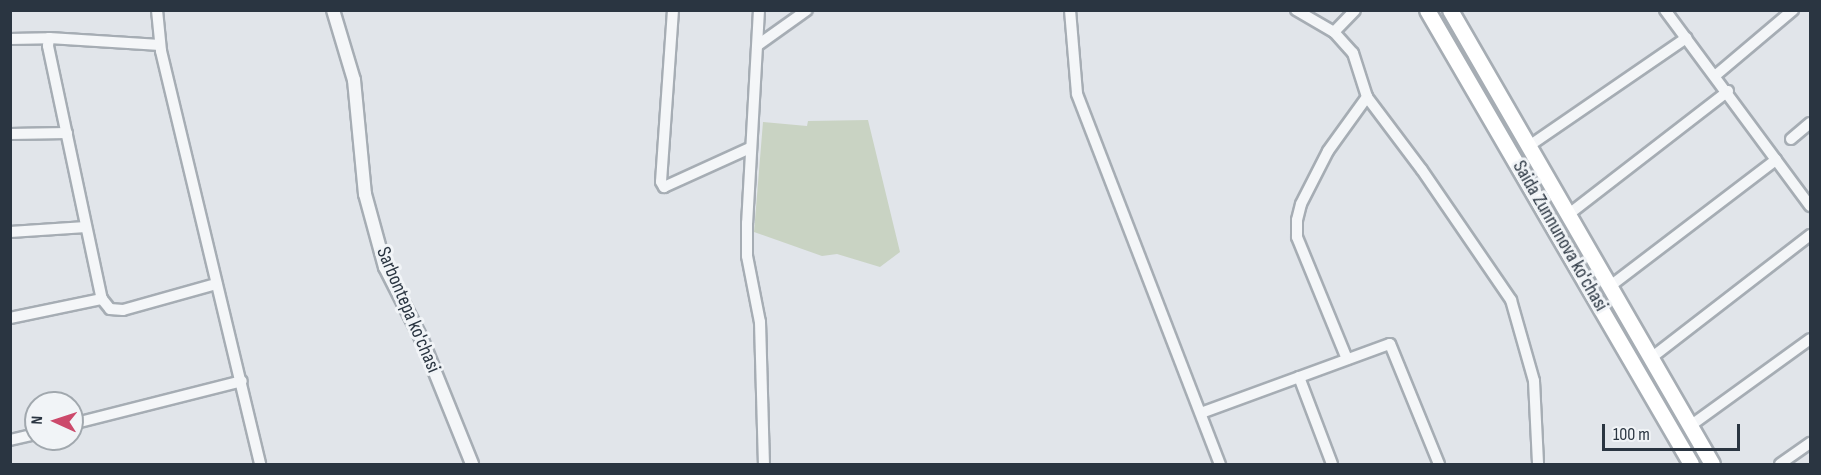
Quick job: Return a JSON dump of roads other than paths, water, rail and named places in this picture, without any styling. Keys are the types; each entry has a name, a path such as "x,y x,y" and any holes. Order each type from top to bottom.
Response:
{"main road":[{"name":"Saida Zunnunova ko'chasi","path":"1426,10 1691,465"},
{"name":"Saida Zunnunova ko'chasi","path":"1450,10 1712,465"}],"street":[{"path":"157,10 160,45 216,284 242,381 260,465"},
{"name":"Sarbontepa ko'chasi","path":"333,10 354,80 365,194 385,267 422,340 472,465"},
{"path":"673,10 661,182 664,187 750,148"},
{"path":"759,10 750,148 747,256 760,322 764,465"},
{"path":"758,45 807,10"},
{"path":"1070,10 1077,94 1221,465"},
{"path":"1296,10 1334,32 1353,53 1368,97 1422,170 1511,300 1534,381 1538,465"},
{"path":"1334,32 1354,10"},
{"path":"1665,10 1728,91 1810,206"},
{"path":"1716,75 1793,10"},
{"path":"10,39 49,38 160,45"},
{"path":"49,38 48,46 102,299 110,309 123,309 216,284"},
{"path":"1529,146 1686,38"},
{"path":"1569,214 1728,91"},
{"path":"1347,359 1297,237 1297,220 1301,204 1328,151 1368,97"},
{"path":"1791,139 1810,123"},
{"path":"10,134 67,133"},
{"path":"1609,287 1776,160"},
{"path":"10,232 86,227"},
{"path":"1651,358 1810,235"},
{"path":"10,318 102,299"},
{"path":"1690,426 1810,339"},
{"path":"1201,413 1390,344 1439,465"},
{"path":"1299,377 1332,465"},
{"path":"84,421 242,381"},
{"path":"1780,465 1810,443"}]}
